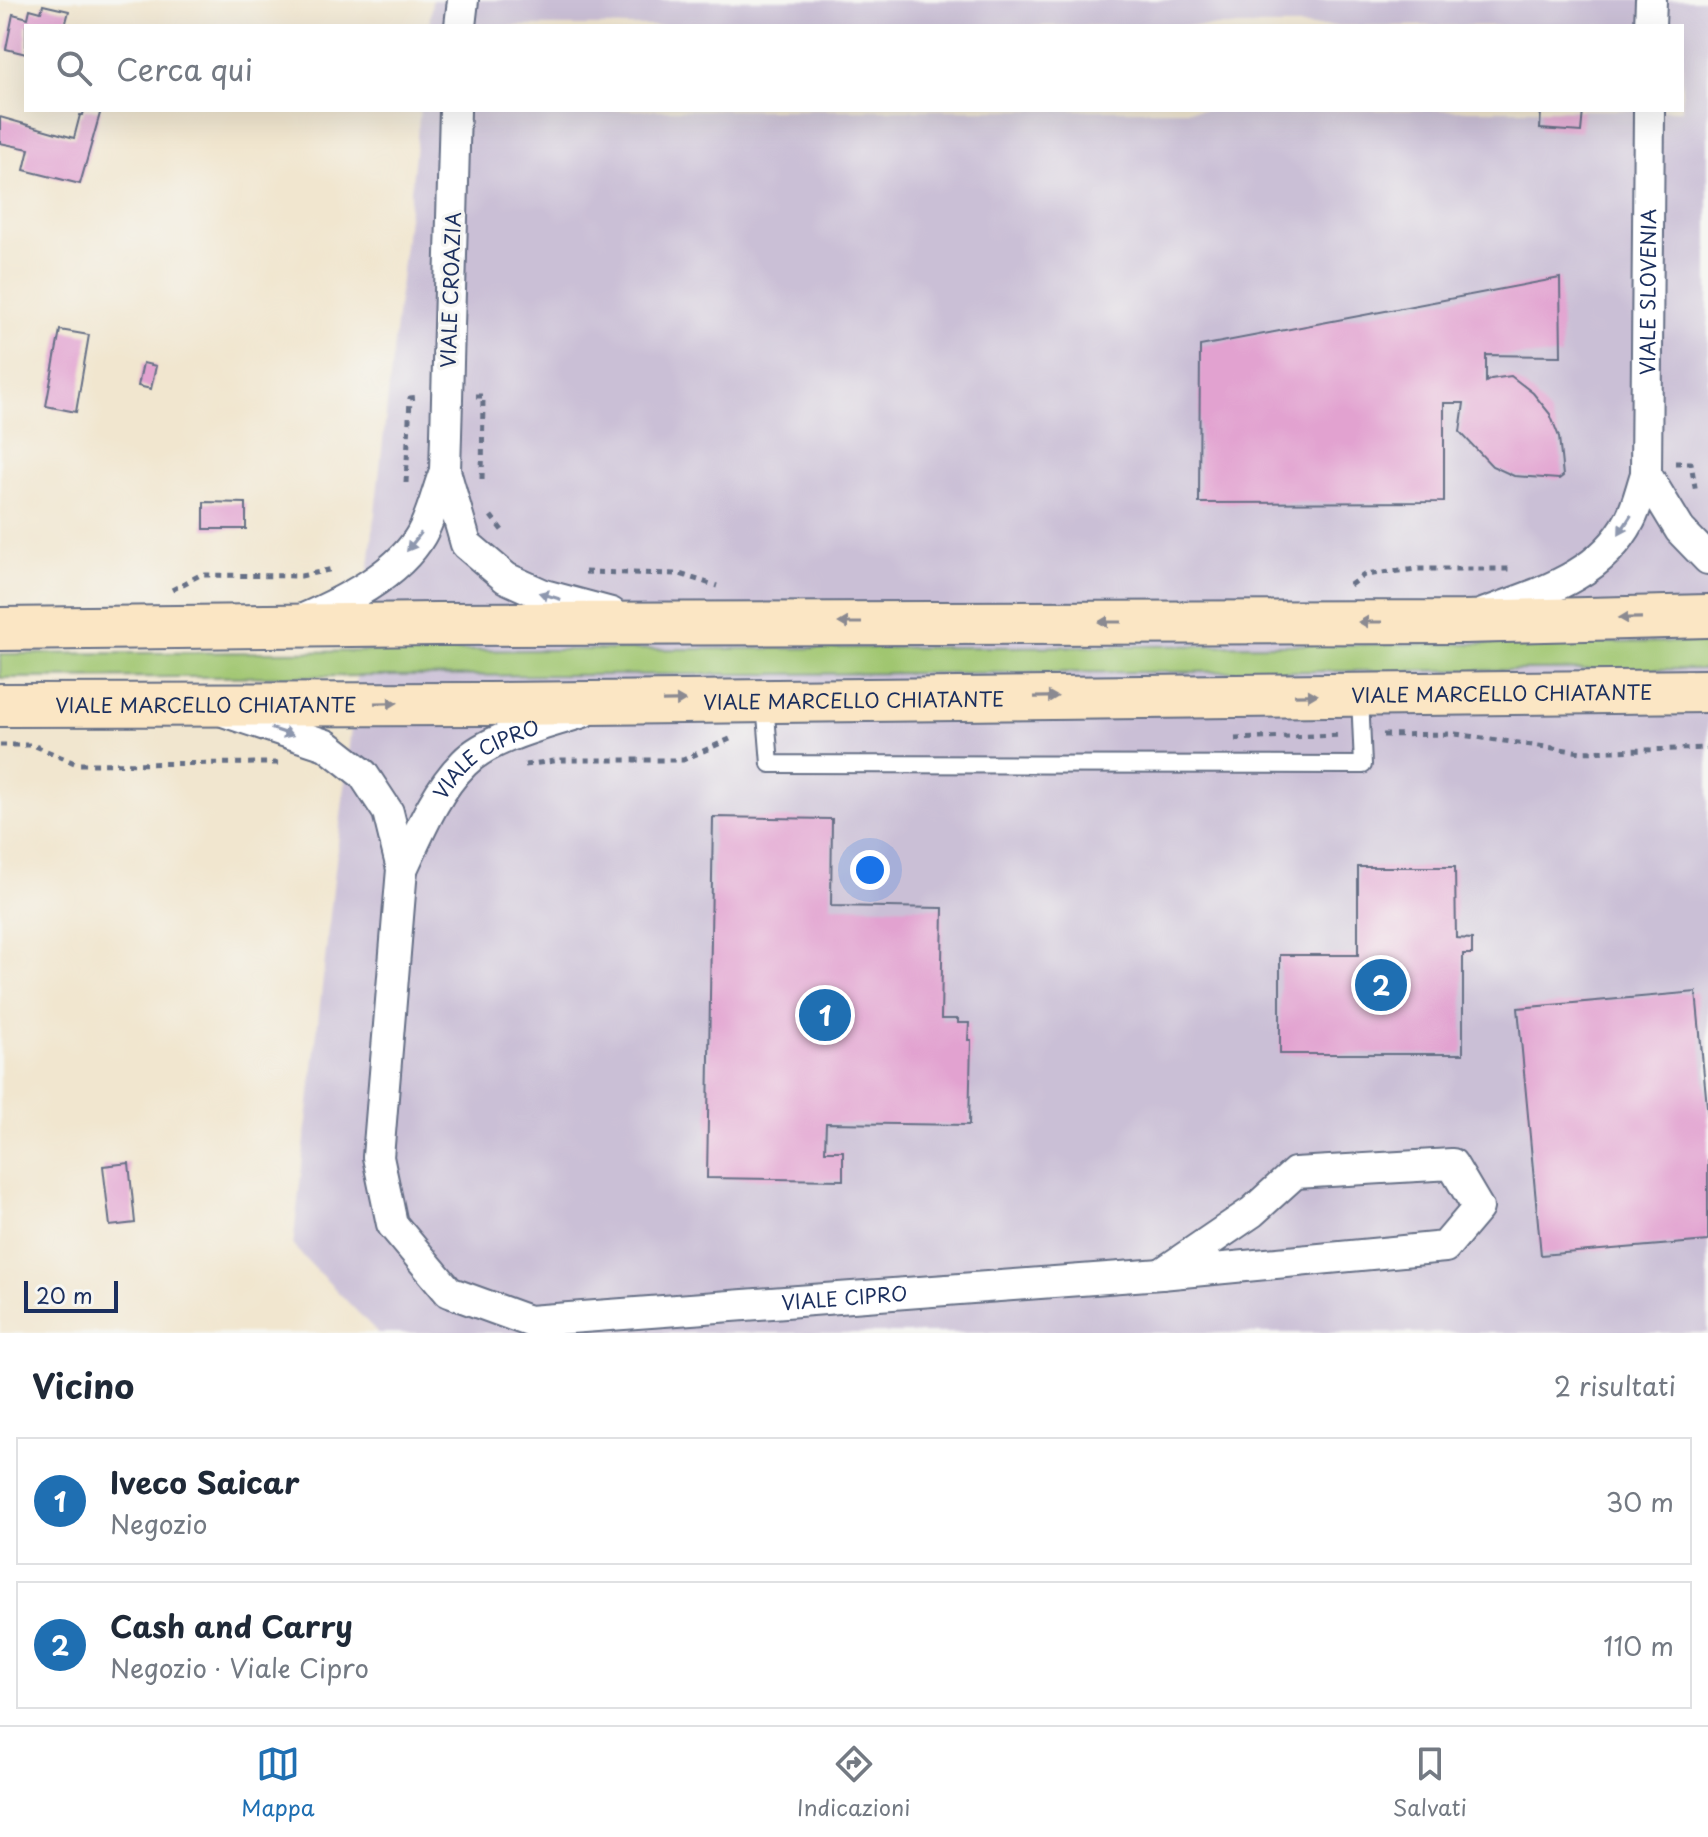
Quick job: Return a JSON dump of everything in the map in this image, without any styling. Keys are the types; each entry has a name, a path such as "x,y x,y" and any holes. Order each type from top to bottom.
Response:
{"street":[{"path":"460,24 463,0"},
{"path":"1650,24 1651,0"},
{"name":"VIALE CROAZIA","path":"455,112 445,471 466,544 506,578 544,595 652,623"},
{"name":"VIALE SLOVENIA","path":"1463,622 1566,582 1601,558 1630,520 1646,468 1649,112"},
{"path":"1646,468 1680,530 1708,559"},
{"name":"VIALE CROAZIA","path":"285,627 349,599 393,566 420,536 445,471"},
{"path":"0,629 652,623 1463,622 1708,616"},
{"name":"VIALE MARCELLO CHIATANTE","path":"0,705 1708,691"},
{"name":"VIALE CIPRO","path":"402,869 434,803 465,761 506,737 614,702"},
{"name":"VIALE CIPRO","path":"210,705 248,721 326,745 363,774 388,812 402,869 378,1157 392,1224 449,1292 529,1321 1161,1274 1445,1247 1478,1208 1452,1164 1295,1173 1252,1212 1161,1274"}],"lane":[{"path":"765,700 770,764 1363,765 1360,694"}],"path":[{"path":"406,490 410,398 483,396 482,487"},
{"path":"1646,468 1691,463 1695,491 1702,505"},
{"path":"488,511 505,535"},
{"path":"1346,587 1364,575 1377,573 1526,566"},
{"path":"164,595 200,575 301,576 334,569"},
{"path":"584,572 680,574 728,589"}],"shaded area":[{"path":"432,0 1708,0 1708,1333 378,1333 293,1246 420,112 1684,112 1684,24 429,24"}],"green space":[{"path":"1708,642 1708,669 0,678 0,654"}],"building":[{"path":"43,5 69,11 66,24 24,24 24,54 6,49 13,14 28,18 30,9 41,12"},
{"path":"84,112 100,112 80,184 24,170 29,149 0,143 0,117 74,138 80,115"},
{"path":"1541,112 1583,112 1581,132 1540,129"},
{"path":"1560,278 1561,356 1486,355 1486,382 1511,376 1533,393 1550,414 1559,437 1563,476 1559,479 1514,476 1492,466 1460,432 1464,403 1444,403 1444,502 1199,503 1200,346"},
{"path":"60,330 89,335 76,412 46,406"},
{"path":"143,363 156,366 151,389 138,386"},
{"path":"204,502 246,503 246,529 204,529"},
{"path":"713,817 832,819 831,906 943,908 941,1019 958,1019 958,1023 969,1023 969,1125 826,1123 825,1151 843,1151 843,1180 707,1178"},
{"path":"1358,867 1455,867 1456,938 1472,939 1472,954 1463,954 1463,1054 1280,1054 1280,955 1358,955"},
{"path":"1696,992 1708,1117 1708,1241 1541,1255 1518,1008"},
{"path":"129,1163 135,1223 110,1226 103,1166"}],"place":[{"name":"Cash and Carry","path":"1381,985"},
{"name":"Iveco Saicar","path":"825,1015"}]}
